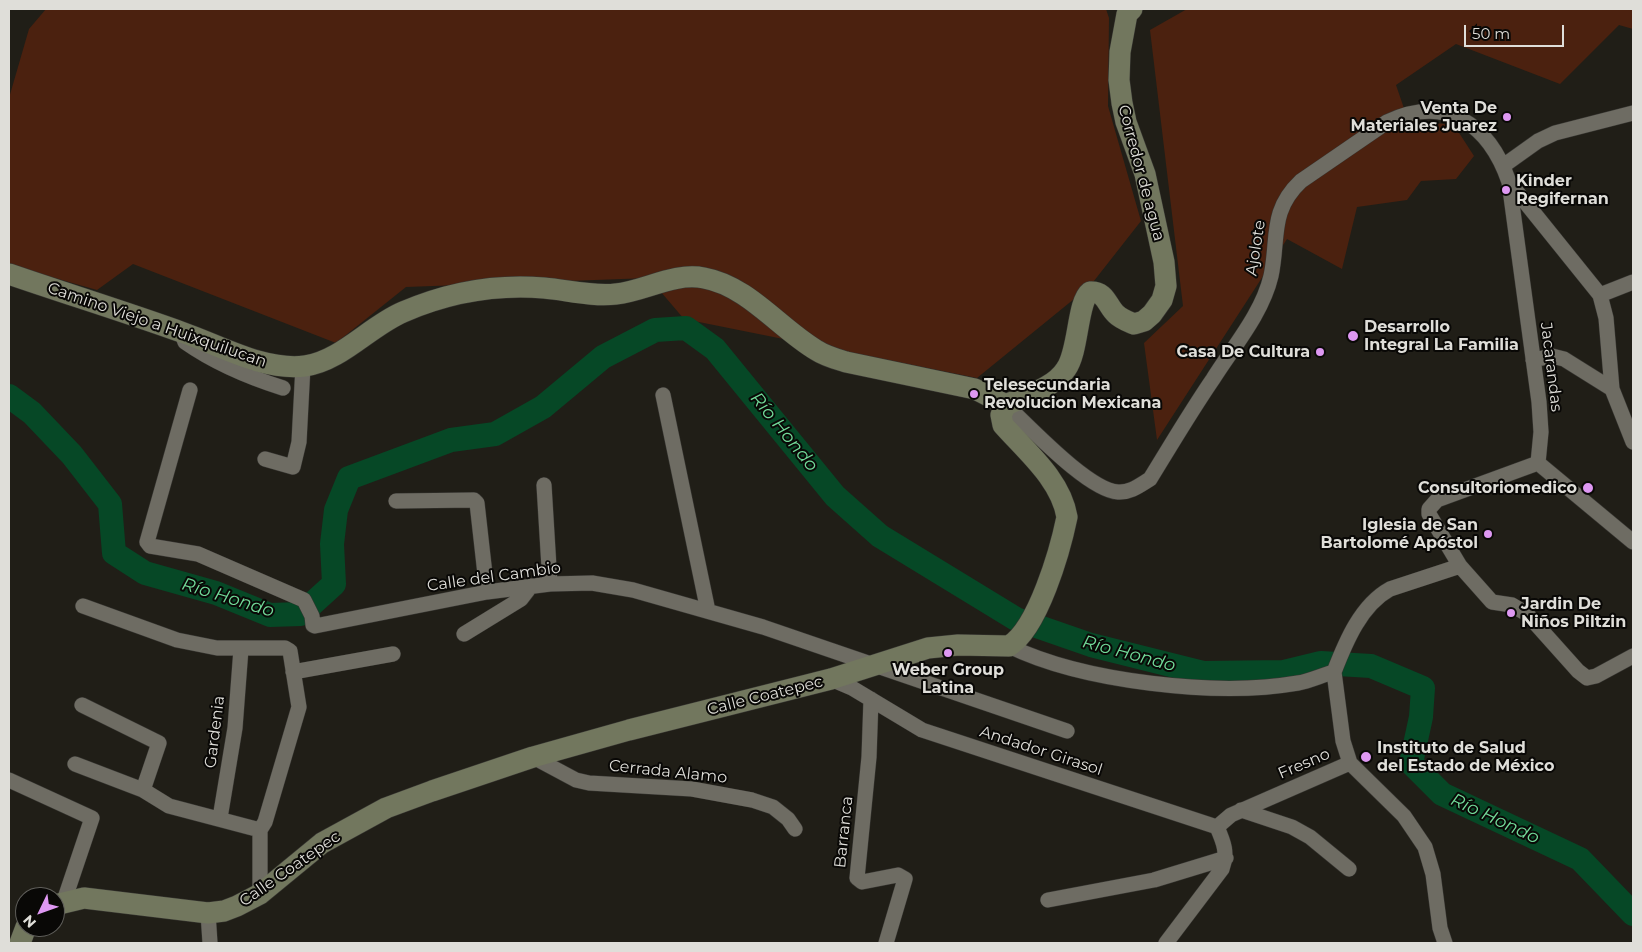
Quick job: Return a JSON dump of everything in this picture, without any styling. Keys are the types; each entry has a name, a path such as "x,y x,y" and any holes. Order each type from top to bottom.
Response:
{"main road":[{"name":"Corredor de agua","path":"1006,405 1044,387 1066,370 1073,357 1084,301 1090,292 1096,292 1104,296 1115,314 1134,324 1144,321 1162,300 1166,286 1164,262 1145,174 1126,122 1119,80 1126,14 1132,9"},
{"name":"Camino Viejo a Huixquilucan","path":"9,274 182,332 261,362 282,366 303,366 316,363 401,313 436,300 469,291 541,288 615,295 678,278 702,277 718,282 754,303 817,350 829,356 846,362 976,389 1006,405"},
{"path":"1006,405 1001,415 1003,425 1056,486 1067,517 1043,595 1021,634"},
{"name":"Calle Coatepec","path":"65,902 84,898 208,913 224,911 260,894 322,843 386,808 533,757 629,730 831,679 928,648 1021,634"}],"street":[{"name":"Ajolote","path":"1006,405 1092,483 1110,491 1120,492 1135,488 1150,479 1259,307 1271,275 1276,224 1281,208 1291,190 1301,181 1387,122 1402,115 1429,110 1442,111 1468,122 1486,139 1504,166 1509,182"},
{"path":"1504,166 1538,141 1555,133 1633,113"},
{"path":"1509,182 1600,295 1606,318 1612,389 1633,442"},
{"name":"Jacarandas","path":"1509,182 1539,402 1538,463"},
{"path":"1600,295 1633,282"},
{"path":"182,332 185,342 203,355 251,379 283,388"},
{"path":"1533,360 1552,356 1564,359 1612,389"},
{"path":"265,459 293,467 299,442 303,366"},
{"name":"Calle del Cambio","path":"190,390 148,536 150,546 198,554 304,600 312,616 312,624 315,626 487,592 550,584 600,584 633,590 763,627 1067,731"},
{"path":"663,395 708,611"},
{"path":"1618,406 1633,417"},
{"path":"1633,542 1538,463 1432,503 1429,514 1460,566 1492,602 1512,606 1526,614 1578,671 1587,678 1596,676 1633,656"},
{"path":"544,485 550,584"},
{"path":"396,501 474,500 478,504 487,592"},
{"path":"1350,763 1343,741 1336,669 1360,618 1379,595 1390,589 1460,566"},
{"path":"464,634 521,599 531,586"},
{"path":"82,606 177,640 217,648 285,648 290,651 299,707 287,741 265,822 260,830 260,894"},
{"name":"Calle Coatepec","path":"1021,634 1033,658 1062,667 1188,688 1298,683 1336,669"},
{"name":"Gardenia","path":"220,818 235,728 242,649"},
{"path":"293,672 393,654"},
{"name":"Andador Girasol","path":"831,679 871,699 922,730 1217,827"},
{"name":"Barranca","path":"871,699 869,757 857,878 862,882 898,875 905,879 886,943"},
{"path":"82,705 159,743 143,790"},
{"name":"Cerrada Alamo","path":"533,757 576,780 589,783 692,788 752,800 773,807 788,819 795,829"},
{"name":"Fresno","path":"1217,827 1231,815 1241,810 1350,763 1404,816 1425,847 1433,874 1440,928 1445,943"},
{"path":"75,764 143,790 169,806 260,830"},
{"path":"9,780 92,818 65,890"},
{"path":"1241,810 1292,827 1310,837 1349,869"},
{"path":"1166,943 1222,869 1226,858 1225,847 1217,827"},
{"path":"1048,900 1154,880 1226,858"},
{"path":"208,913 210,943"}],"shaded area":[{"path":"46,9 1106,9 1109,18 1108,106 1141,221 1090,286 977,378 684,319 649,278 406,287 336,343 133,264 97,290 9,265 9,98 29,29"},
{"path":"1187,9 1633,9 1633,29 1619,25 1560,84 1456,44 1396,85 1408,120 1454,125 1474,156 1456,179 1421,181 1407,200 1357,207 1342,269 1287,239 1157,440 1144,343 1183,306 1150,30"}],"waterway":[{"name":"Río Hondo","path":"9,396 32,413 72,455 110,504 114,553 145,573 216,593 270,615 301,614 334,584 332,544 336,510 349,478 451,440 495,434 543,407 603,357 655,330 686,328 715,349 835,496 880,536 1016,619 1091,645 1203,673 1284,672 1321,663 1371,666 1423,688 1421,717 1411,763 1442,794 1580,859 1633,914"}],"place":[{"name":"Venta De Materiales Juarez","path":"1507,117"},
{"name":"Kinder Regifernan","path":"1506,190"},
{"name":"Desarrollo Integral La Familia","path":"1353,336"},
{"name":"Casa De Cultura","path":"1320,352"},
{"name":"Telesecundaria Revolucion Mexicana","path":"974,394"},
{"name":"Consultoriomedico","path":"1588,488"},
{"name":"Iglesia de San Bartolomé Apóstol","path":"1488,534"},
{"name":"Jardin De Niños Piltzin","path":"1511,613"},
{"name":"Weber Group Latina","path":"948,653"},
{"name":"Instituto de Salud del Estado de México","path":"1366,757"}]}
